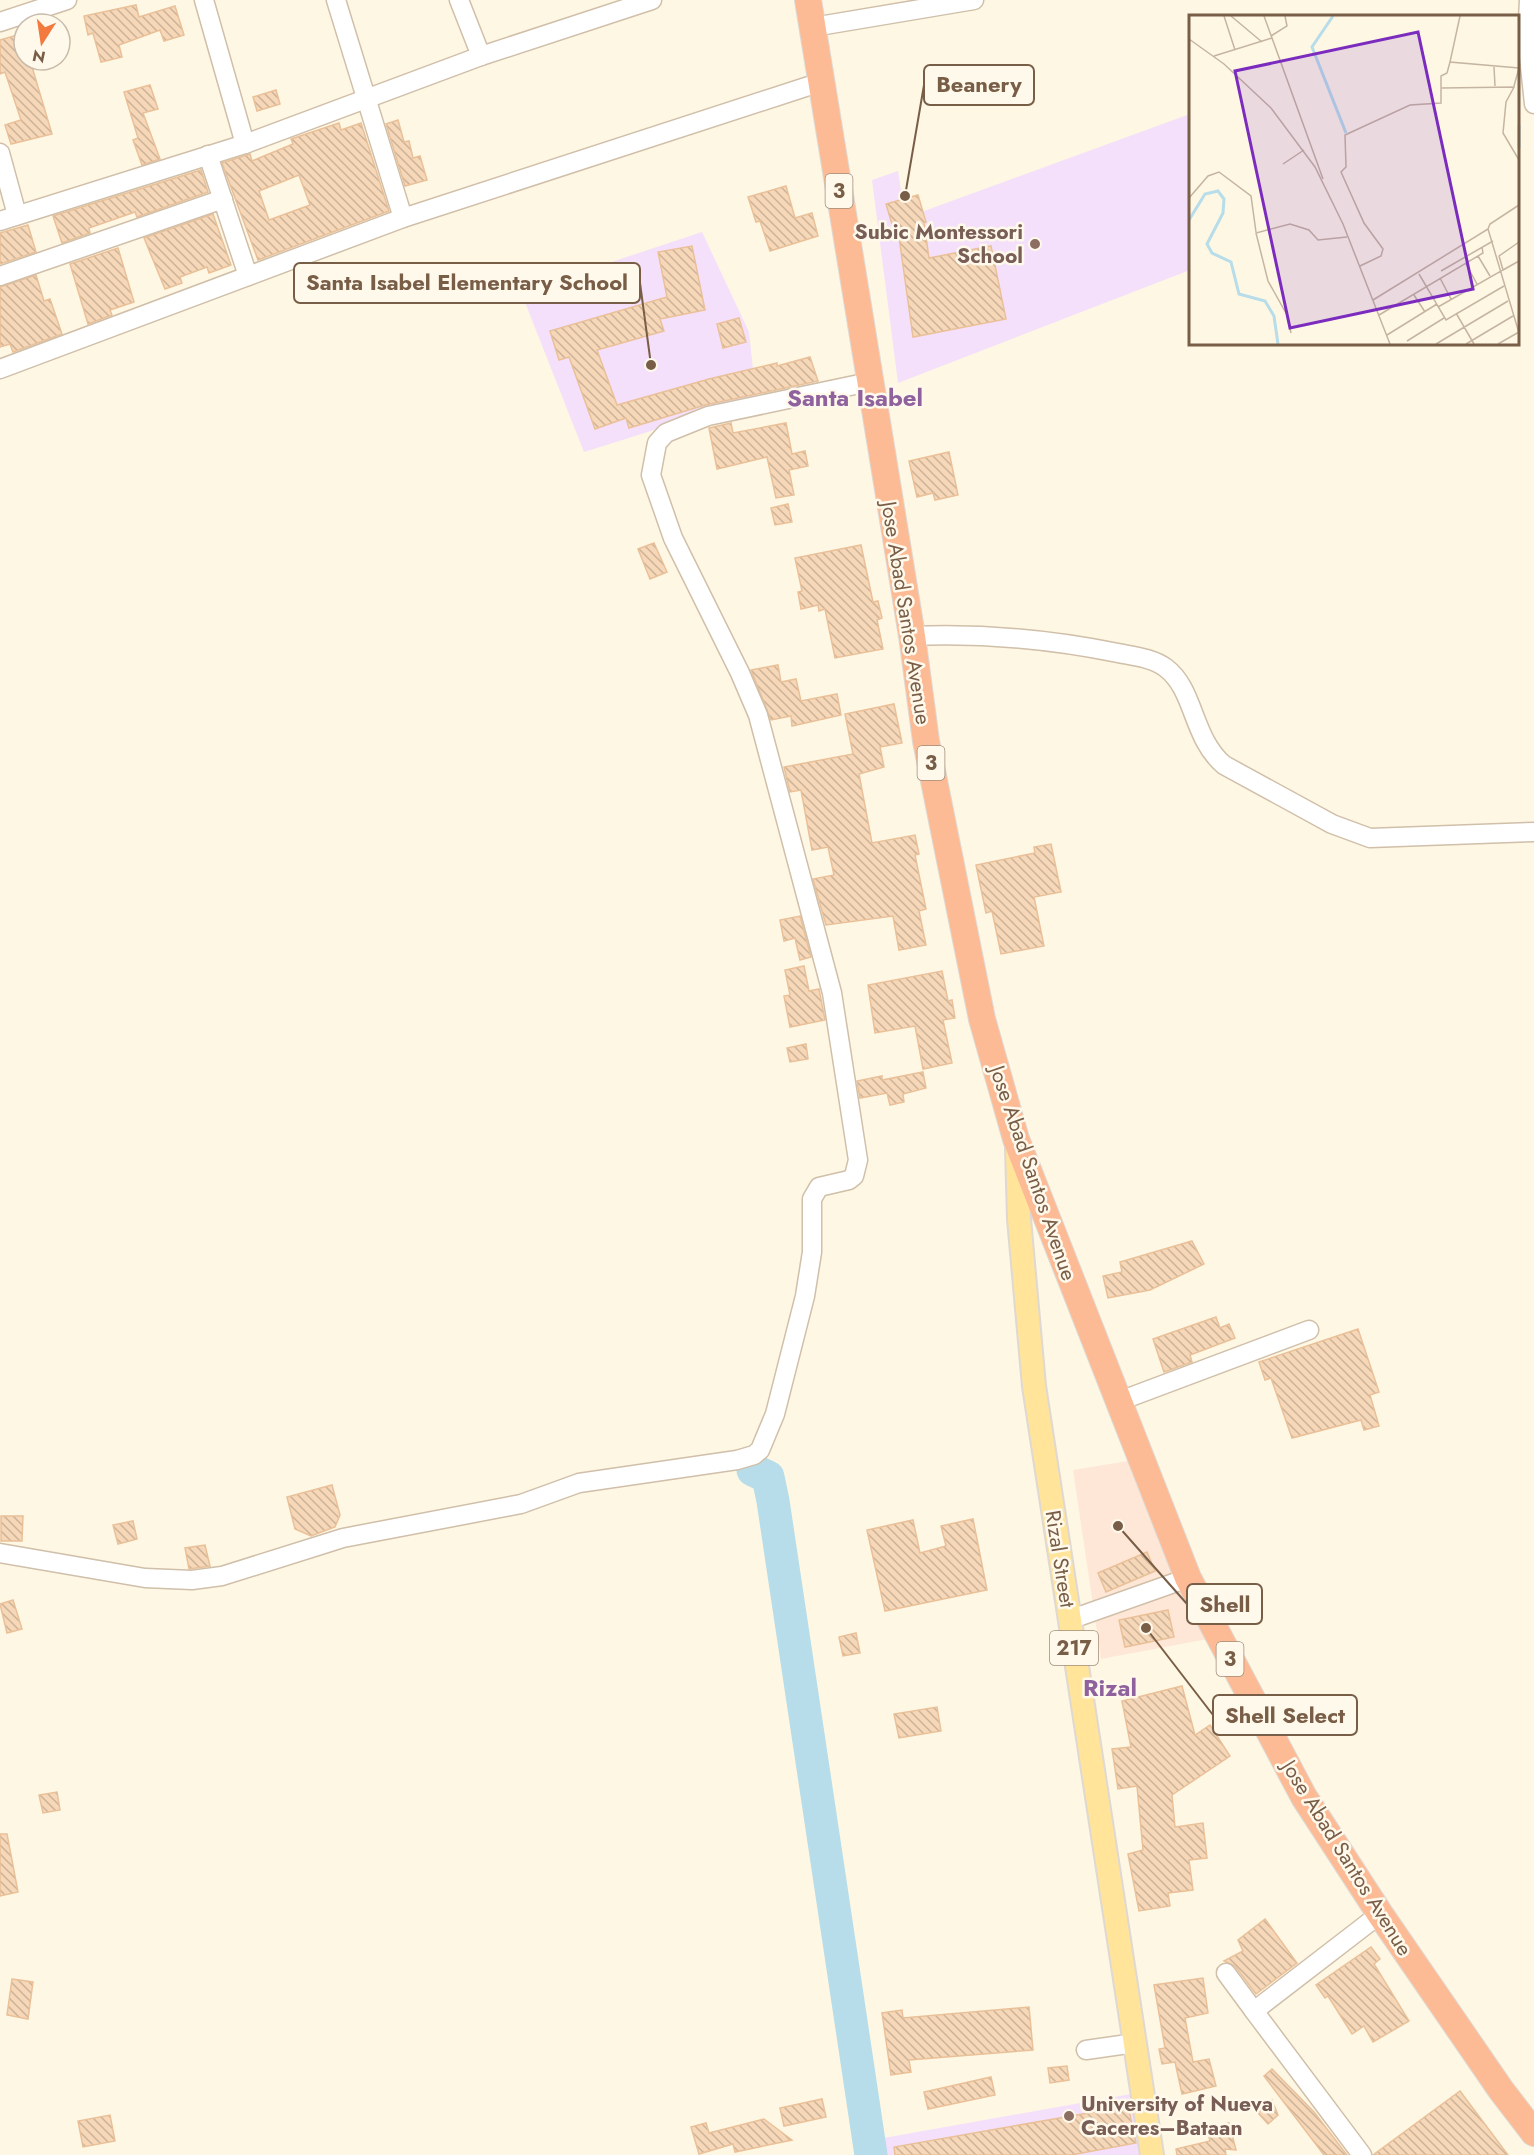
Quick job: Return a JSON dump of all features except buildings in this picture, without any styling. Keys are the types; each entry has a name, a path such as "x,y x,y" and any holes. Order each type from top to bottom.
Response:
{"highway":[{"name":"Jose Abad Santos Avenue","path":"808,0 912,636 927,741 982,1019 1016,1139 1117,1402 1188,1578 1304,1797 1380,1914 1501,2091 1534,2133"}],"main road":[{"name":"Rizal Street","path":"1016,1139 1020,1230 1034,1386 1152,2155"}],"street":[{"path":"0,22 67,0"},
{"path":"204,0 245,144"},
{"path":"336,0 403,218"},
{"path":"459,0 481,56"},
{"path":"0,221 245,144 481,56 652,0"},
{"path":"813,27 974,0"},
{"path":"1529,0 1527,38 1534,104"},
{"path":"0,369 403,218 821,82"},
{"path":"0,153 17,214"},
{"path":"208,155 248,276"},
{"path":"0,276 222,199"},
{"path":"0,1552 145,1578 192,1580 222,1576 343,1538 521,1504 579,1483 737,1460 754,1455 760,1450 775,1414 805,1296 812,1252 812,1199 819,1187 849,1180 854,1176 858,1160 832,993 758,715 740,673 673,538 651,475 657,443 666,433 679,427 708,416 869,382"},
{"path":"912,636 965,634 1016,637 1109,651 1154,662 1166,668 1175,679 1212,754 1224,765 1356,835 1397,839 1534,832"},
{"path":"1117,1402 1309,1330"},
{"path":"1069,1620 1188,1578"},
{"path":"1254,2011 1380,1914"},
{"path":"1226,1973 1362,2155"},
{"path":"1086,2050 1136,2043"}],"shaded area":[{"name":"Subic Montessori School","path":"1189,114 1189,270 898,383 872,180 898,171 905,218"},
{"path":"702,232 749,332 756,398 584,452 521,292"},
{"path":"1128,1461 1178,1582 1208,1639 1101,1659 1073,1470"},
{"name":"University of Nueva Caceres–Bataan","path":"1131,2094 1139,2155 880,2155 878,2139"}],"waterway":[{"path":"753,1470 768,1477 773,1501 871,2155"}],"place":[{"name":"Beanery","path":"905,196"},
{"name":"Subic Montessori School","path":"1035,244"},
{"name":"Santa Isabel Elementary School","path":"651,365"},
{"name":"Shell","path":"1118,1526"},
{"name":"Shell Select","path":"1146,1628"},
{"name":"University of Nueva Caceres–Bataan","path":"1069,2116"}],"district":[{"name":"Santa Isabel","path":"855,398"},
{"name":"Rizal","path":"1110,1688"}]}
